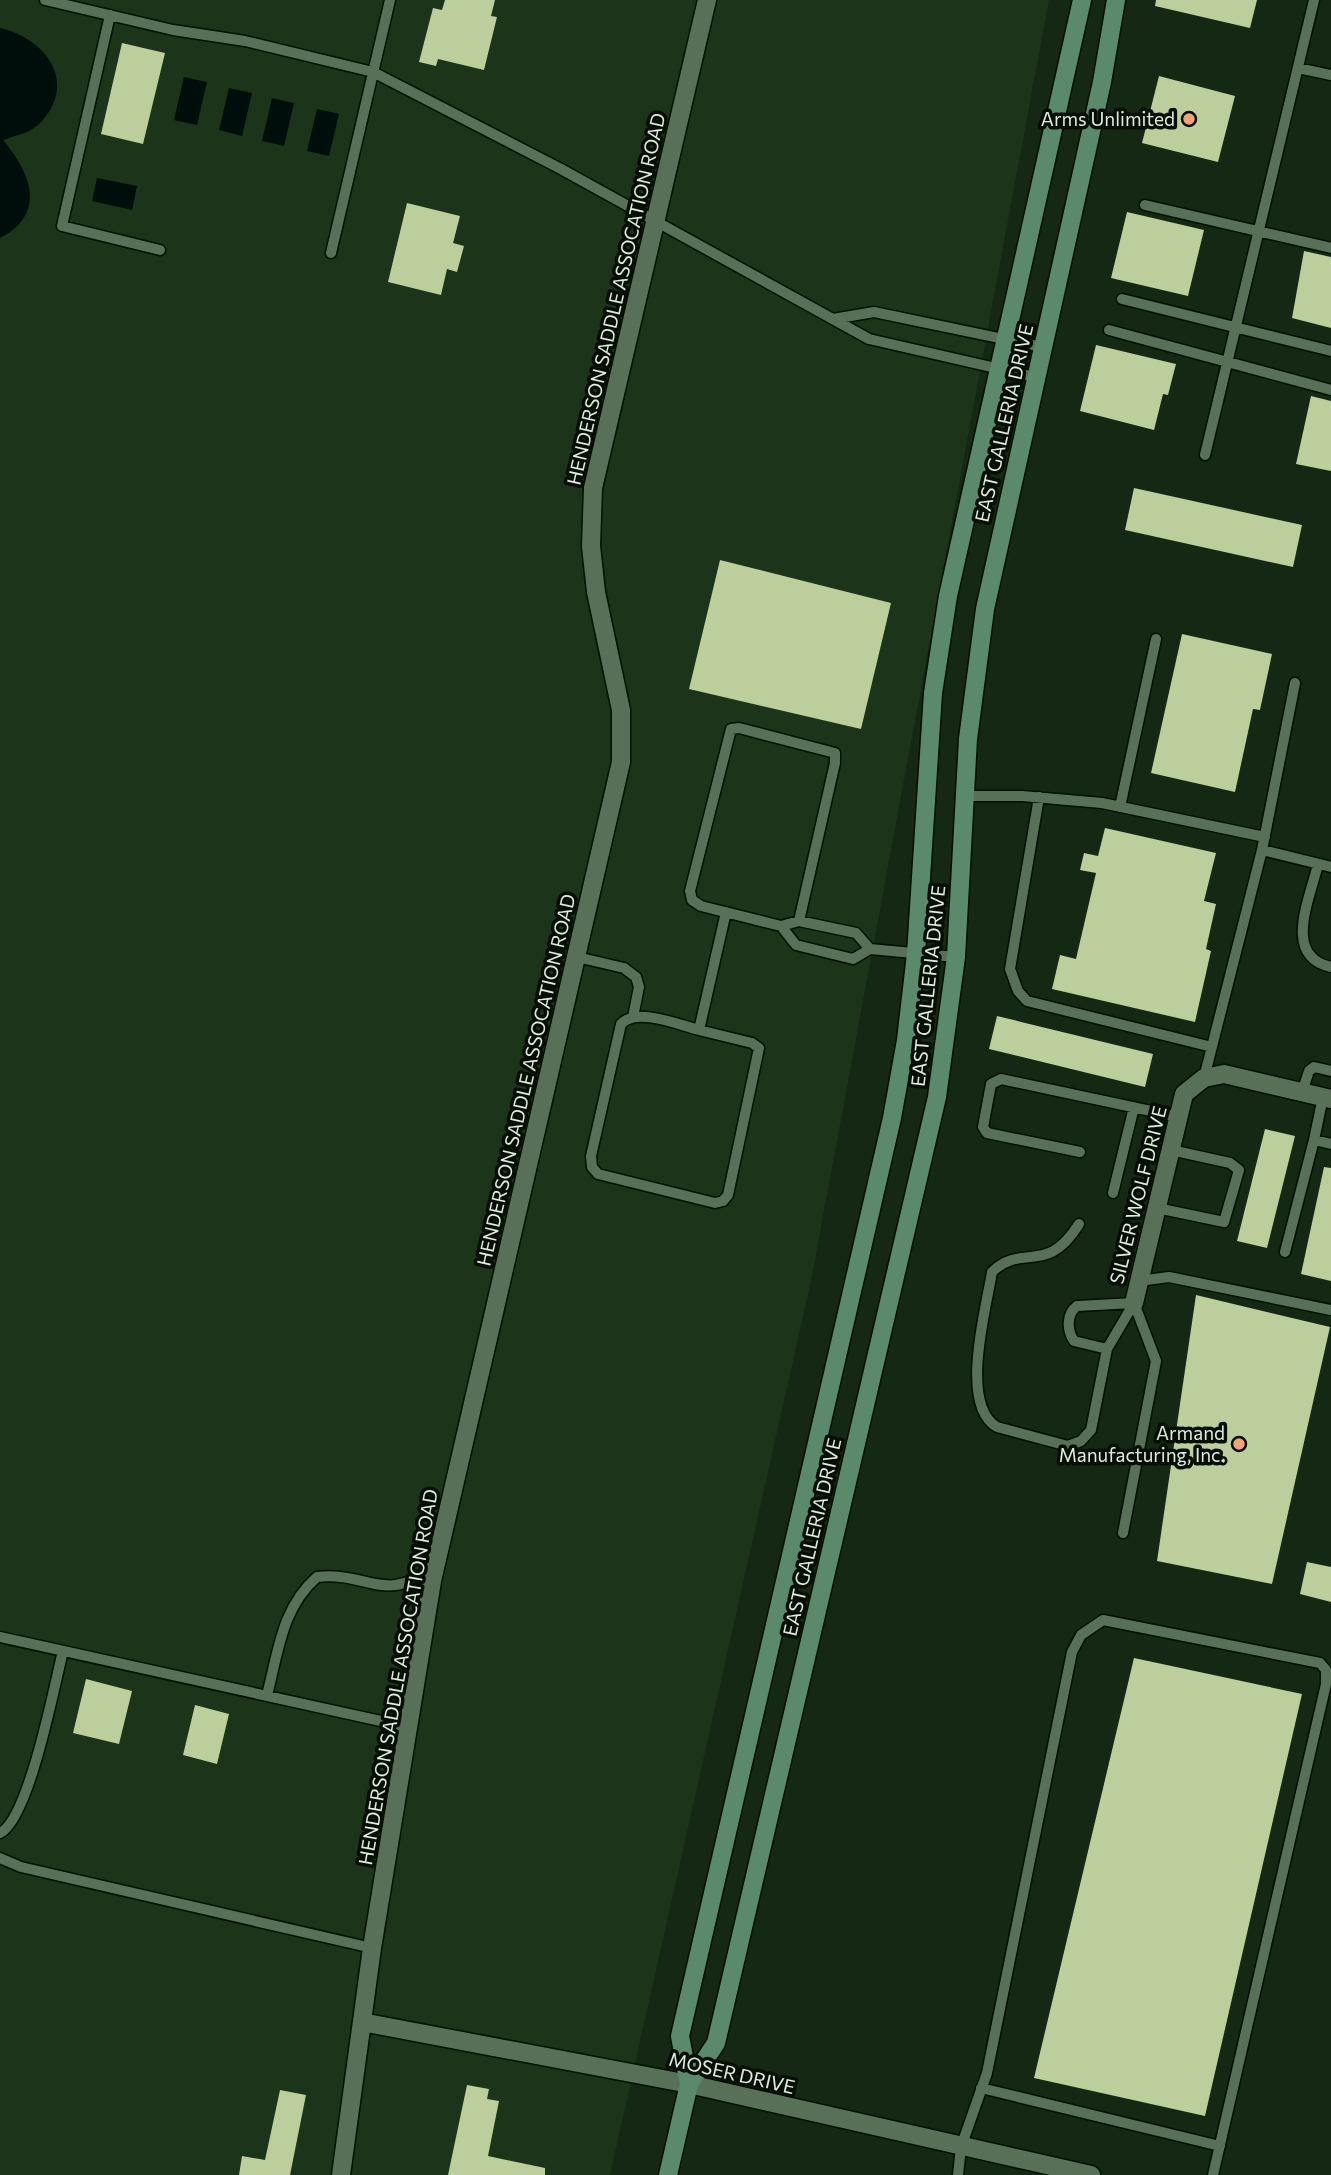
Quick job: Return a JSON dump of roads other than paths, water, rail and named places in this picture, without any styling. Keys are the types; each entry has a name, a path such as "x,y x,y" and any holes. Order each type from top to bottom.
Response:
{"main road":[{"name":"EAST GALLERIA DRIVE","path":"689,2084 680,2036 875,1195 906,1040 916,954 933,693 948,596 1082,0"},
{"name":"EAST GALLERIA DRIVE","path":"668,2175 689,2084 716,2043 926,1150 946,1048 956,957 974,687 985,609 1102,82 1116,0"}],"street":[{"name":"HENDERSON SADDLE ASSOCATION ROAD","path":"341,2175 372,1948 436,1564 493,1307 621,762 621,710 596,592 591,546 593,488 707,0"},
{"path":"1211,1076 1327,1098"},
{"name":"SILVER WOLF DRIVE","path":"1134,1303 1184,1094 1211,1076"},
{"name":"MOSER DRIVE","path":"362,2022 689,2084 1071,2173 1091,2175"}],"lane":[{"path":"45,0 70,3 173,30 245,41 373,72 655,221 869,339 1035,377"},
{"path":"331,253 390,0"},
{"path":"1205,455 1314,0"},
{"path":"110,15 62,226 160,250"},
{"path":"1298,68 1331,75"},
{"path":"1145,205 1331,248"},
{"path":"1122,299 1331,351"},
{"path":"834,319 874,312 1042,347"},
{"path":"1109,331 1331,390"},
{"path":"1120,807 1156,639"},
{"path":"1211,1076 1212,1047 1265,837 1295,683"},
{"path":"799,921 835,753 739,728 730,729 690,891 692,901 781,926 799,921 856,933 870,949"},
{"path":"965,796 1039,797 1120,807 1265,837"},
{"path":"1039,797 1010,969 1018,991 1027,1002 1212,1047"},
{"path":"1262,850 1331,867"},
{"path":"1318,863 1301,940 1306,954 1317,964 1331,967"},
{"path":"699,1030 726,912"},
{"path":"781,926 796,944 853,959 870,949 956,957"},
{"path":"577,957 624,968 636,976 639,987 633,1017"},
{"path":"633,1017 699,1030 752,1043 759,1048 728,1195 723,1201 715,1203 598,1174 592,1167 591,1156 621,1024 633,1017"},
{"path":"1302,1092 1308,1071 1314,1067 1331,1071"},
{"path":"1080,1152 987,1133 983,1127 991,1084 1001,1079 1179,1117"},
{"path":"1286,1252 1327,1098"},
{"path":"1113,1193 1134,1107"},
{"path":"1314,1140 1331,1144"},
{"path":"1157,1208 1224,1222 1239,1170 1230,1163 1171,1150"},
{"path":"1079,1224 1070,1239 1054,1252 1040,1259 1015,1259 1002,1263 992,1272 978,1352 978,1397 987,1421 997,1427 1068,1446 1081,1441 1091,1430 1107,1349 1134,1303"},
{"path":"1139,1281 1170,1277 1331,1311"},
{"path":"1107,1349 1074,1341 1069,1325 1072,1310 1077,1306 1134,1303"},
{"path":"1123,1532 1156,1361 1134,1303"},
{"path":"267,1695 288,1615 301,1594 317,1577 339,1576 374,1584 406,1585 436,1564"},
{"path":"958,2175 961,2147 981,2088 1072,1652 1081,1635 1103,1620 1320,1663 1326,1670 1326,1684 1213,2175"},
{"path":"0,1637 408,1727"},
{"path":"0,1833 9,1829 24,1801 63,1651"},
{"path":"0,1858 21,1867 372,1948"},
{"path":"981,2088 1220,2146"}],"place":[{"name":"Arms Unlimited","path":"1189,119"},
{"name":"Armand Manufacturing, Inc.","path":"1239,1444"}]}
